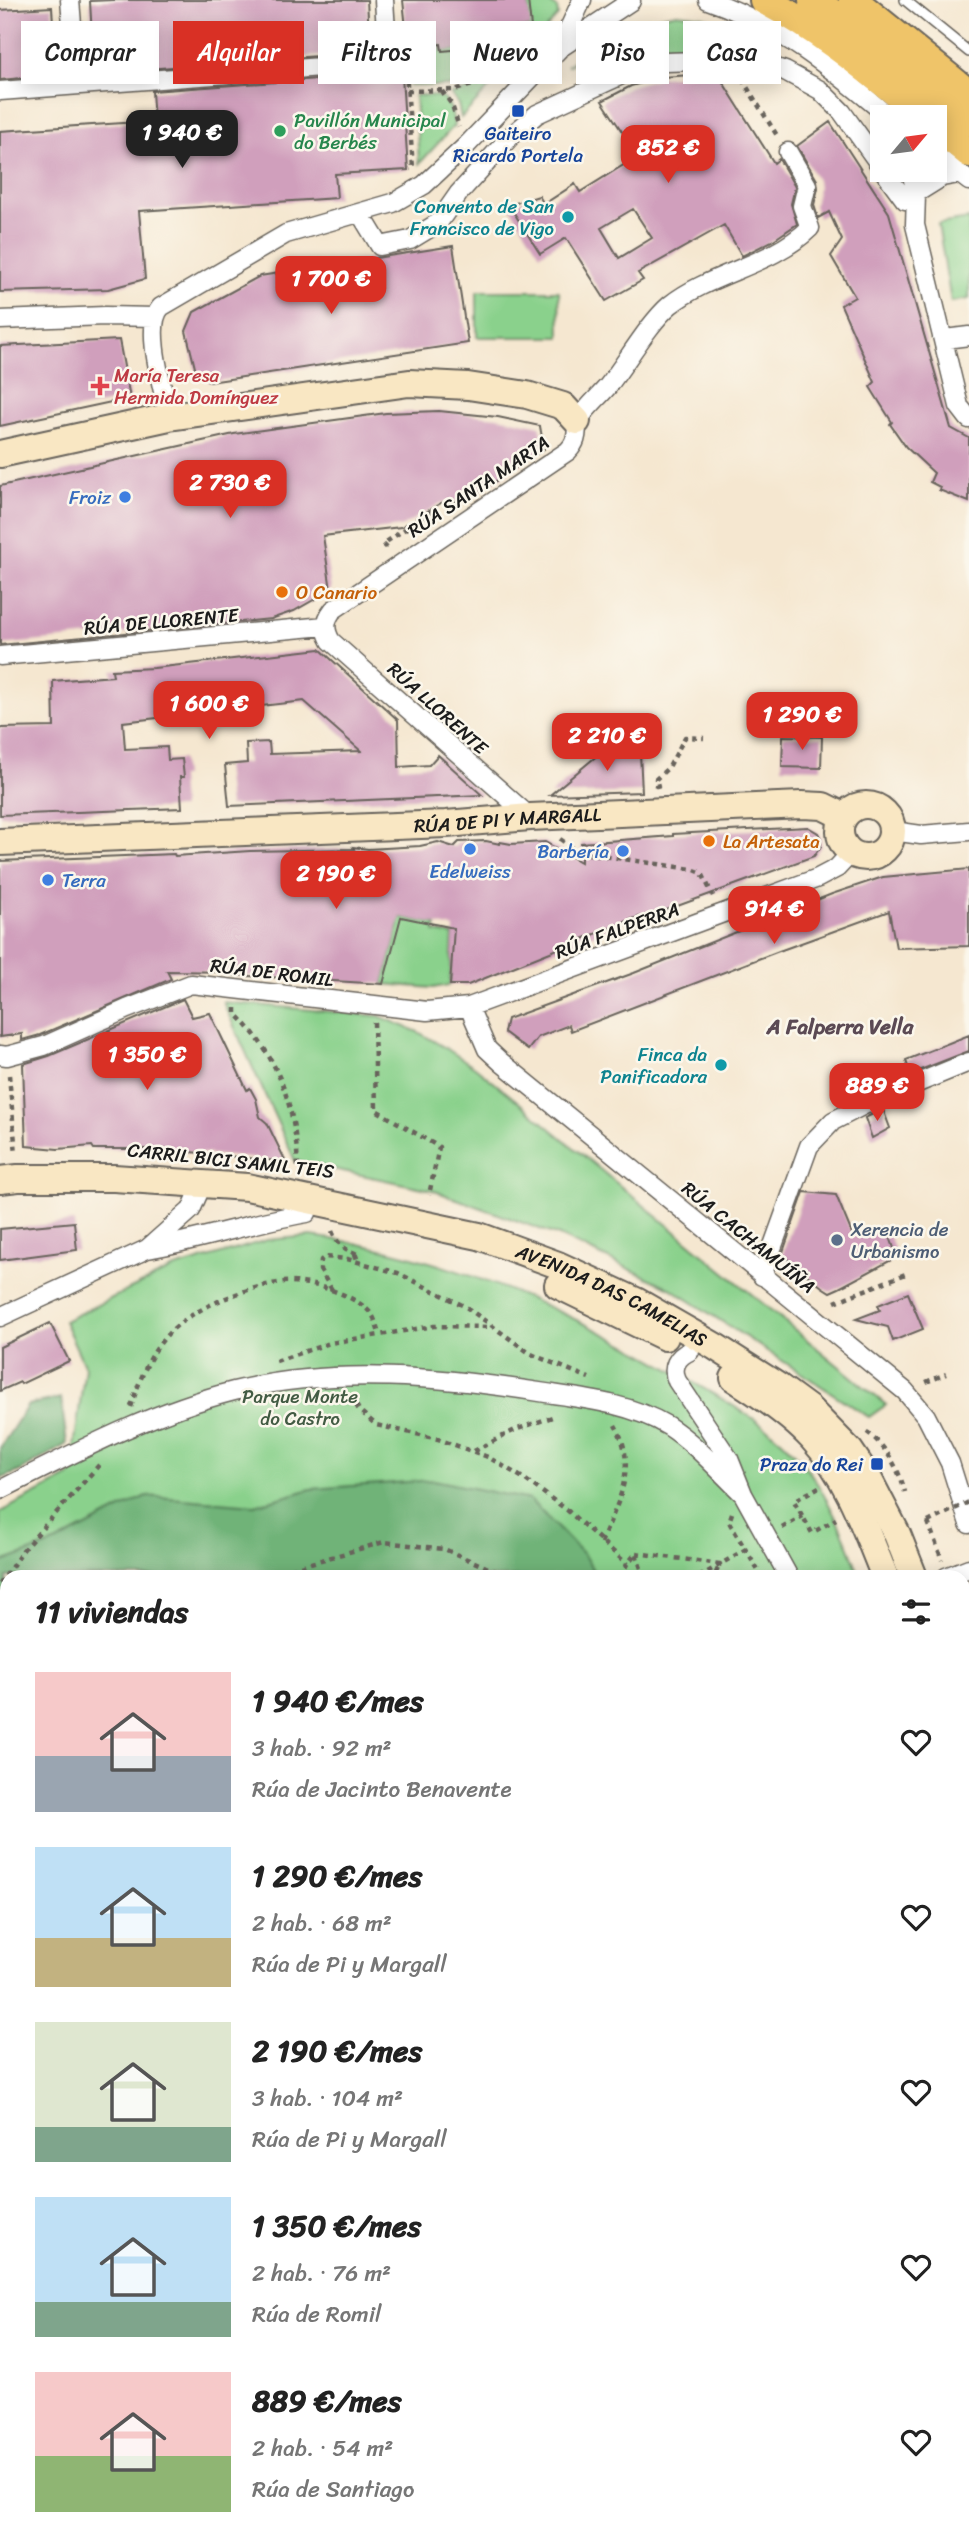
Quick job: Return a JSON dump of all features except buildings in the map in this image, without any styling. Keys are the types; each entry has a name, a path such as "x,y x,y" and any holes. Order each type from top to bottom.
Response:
{"main road":[{"path":"764,0 827,39 911,105"},
{"path":"813,0 852,27 969,121"},
{"path":"853,0 969,94"},
{"path":"947,142 966,169"},
{"path":"0,454 169,417 409,383 458,385 527,395 563,406 577,421"},
{"name":"RÚA DE PI Y MARGALL","path":"0,842 802,805 822,806 844,816"},
{"path":"873,805 887,814 893,831 888,846 882,852 867,857 852,853 841,840 840,824 844,816 856,806 873,805"},
{"name":"AVENIDA DAS CAMELIAS","path":"0,1180 114,1178 247,1187 479,1236 558,1265 636,1301 716,1347 809,1409 850,1451 883,1504 911,1570"},
{"name":"AVENIDA DAS CAMELIAS","path":"202,1185 233,1203 307,1213 461,1248 541,1277 660,1333 744,1384 813,1438 839,1475 882,1570"}],"street":[{"path":"70,0 77,85"},
{"path":"384,0 387,21"},
{"path":"562,42 582,0"},
{"path":"624,0 644,0"},
{"path":"708,0 733,9 815,56 874,105"},
{"path":"562,46 631,1"},
{"path":"360,213 380,246 410,240 438,223 467,183 511,136 537,114 639,67 683,61"},
{"path":"781,70 820,90 842,113 870,151"},
{"path":"0,91 318,71"},
{"path":"169,417 153,334 157,312 170,301 286,234 393,203 424,185 466,146 525,84"},
{"name":"RÚA SANTA MARTA","path":"325,626 333,610 568,451 576,443 577,421 608,386 668,306 698,287 780,250 810,228 802,206 807,185 788,152"},
{"path":"947,160 966,169"},
{"path":"892,182 905,200 942,177 966,169"},
{"path":"913,182 916,195 915,225 945,339 959,406 969,419"},
{"path":"0,320 155,317"},
{"path":"945,339 969,336"},
{"name":"RÚA DE LLORENTE","path":"0,656 325,626"},
{"name":"RÚA LLORENTE","path":"325,626 331,641 536,817"},
{"path":"893,831 921,835 969,831"},
{"name":"RÚA FALPERRA","path":"469,1007 818,878 837,868 852,853"},
{"name":"RÚA DE ROMIL","path":"0,1055 7,1056 44,1046 191,984 427,1011 469,1007"},
{"name":"RÚA CACHAMUÍÑA","path":"469,1007 487,1049 501,1062 905,1391 926,1416 950,1463 969,1516"},
{"path":"762,1276 810,1146 833,1121 864,1105 969,1062"},
{"path":"147,1249 191,1210 202,1185"},
{"path":"0,1317 147,1249 180,1244 275,1218 307,1213"},
{"path":"690,1351 682,1355 673,1373 729,1460 743,1494 785,1570"},
{"path":"0,1490 159,1414 235,1391 348,1376 524,1389 603,1402 637,1412 668,1426 696,1448 743,1494"},
{"path":"950,1463 969,1478"}],"lane":[{"path":"905,0 969,52"}],"path":[{"path":"404,174 413,168 407,84"},
{"path":"407,91 454,90 477,84"},
{"path":"746,84 788,152"},
{"path":"441,90 452,105 459,127"},
{"path":"435,509 383,544 386,549 445,510"},
{"path":"667,785 656,786 656,779 669,767 685,737 704,738"},
{"path":"536,817 577,851 692,869 702,873 713,897"},
{"path":"236,998 236,1014 253,1030 275,1062 289,1105 298,1169"},
{"path":"373,1013 376,1110 439,1147 429,1195"},
{"path":"9,1075 16,1154"},
{"path":"332,1231 337,1243 360,1255 347,1259"},
{"path":"332,1290 320,1270 321,1260 325,1256 398,1273 466,1307 531,1354 592,1379 623,1441 627,1469 622,1494 601,1542"},
{"path":"835,1302 908,1273"},
{"path":"132,1426 128,1417 142,1374 167,1334 200,1310 238,1293 286,1282 332,1290 355,1298 373,1315 380,1335"},
{"path":"304,1351 330,1343 434,1326 493,1327"},
{"path":"926,1382 946,1374"},
{"path":"349,1385 350,1394 359,1410 376,1425 438,1439 488,1457 567,1510 627,1564"},
{"path":"473,1451 533,1422 562,1414"},
{"path":"860,1427 887,1453 901,1476 906,1499"},
{"path":"9,1570 23,1550 107,1458"},
{"path":"823,1484 794,1501 812,1533 841,1517"},
{"path":"777,1531 803,1516"},
{"path":"954,1570 928,1522 969,1516"},
{"path":"729,1522 758,1570"},
{"path":"286,1570 384,1542 444,1549 493,1570"},
{"path":"710,1570 746,1549"},
{"path":"635,1553 720,1564"},
{"path":"624,1570 635,1553"},
{"path":"635,1553 641,1570"},
{"path":"717,1570 720,1564"}],"green space":[{"path":"528,0 546,0 557,8 558,16 553,21 530,21"},
{"path":"677,13 716,21 683,21 683,50 669,51 669,21 638,21"},
{"path":"441,44 442,51 450,50 450,84 460,84 410,86 436,84 436,45"},
{"path":"493,84 461,118 458,104 451,94"},
{"path":"415,95 432,95 444,99 453,116 454,126 419,164"},
{"path":"969,219 969,299 951,302 938,224"},
{"path":"477,291 559,291 560,337 477,337"},
{"path":"401,917 436,924 435,932 453,935 450,985 433,988 383,984"},
{"path":"223,1002 379,1016 418,1032 444,1047 475,1067 522,1105 886,1405 869,1417 670,1288 559,1236 432,1190 295,1161"},
{"name":"Parque Monte do Castro","path":"311,1236 361,1244 461,1272 559,1312 652,1359 739,1409 792,1451 812,1475 836,1517 857,1570 0,1570 0,1512 70,1476 85,1367 64,1321 172,1269 267,1240"},
{"path":"61,1398 67,1444 20,1471 0,1479 0,1448 28,1405"},
{"path":"434,1480 530,1500 584,1555 593,1570 0,1570 0,1563 57,1542 146,1496 255,1505 311,1489"}],"place":[{"name":"Gaiteiro Ricardo Portela","path":"518,111"},
{"name":"Pavillón Municipal do Berbés","path":"280,131"},
{"name":"Convento de San Francisco de Vigo","path":"568,217"},
{"name":"María Teresa Hermida Domínguez","path":"100,386"},
{"name":"Froiz","path":"125,497"},
{"name":"O Canario","path":"282,592"},
{"name":"La Artesata","path":"709,841"},
{"name":"Edelweiss","path":"470,849"},
{"name":"Barbería","path":"623,851"},
{"name":"Terra","path":"48,880"},
{"name":"Finca da Panificadora","path":"721,1065"},
{"name":"Xerencia de Urbanismo","path":"837,1240"},
{"name":"Praza do Rei","path":"877,1464"}],"district":[{"name":"A Falperra Vella","path":"840,1027"}]}
